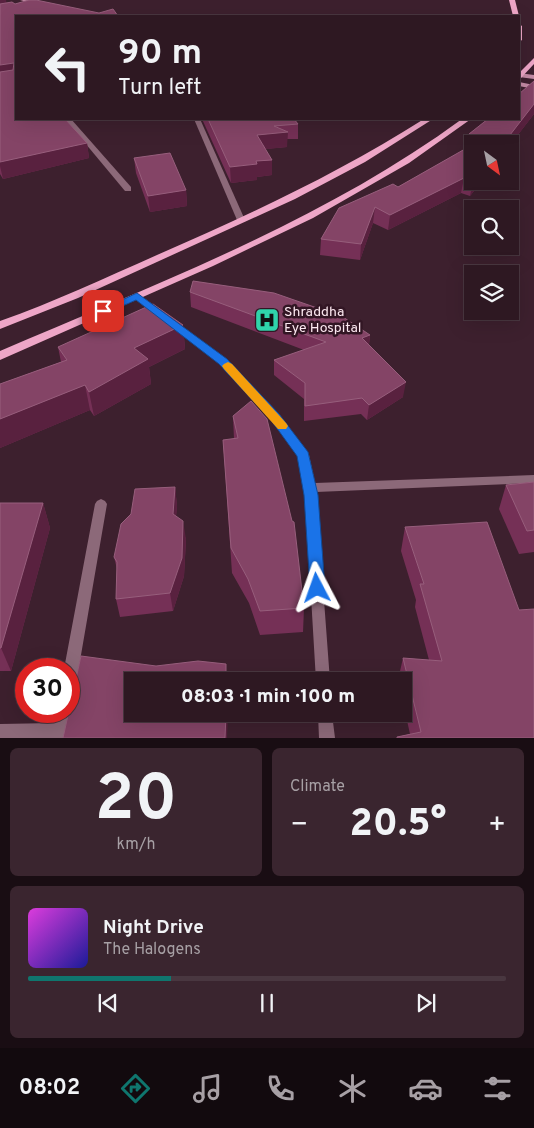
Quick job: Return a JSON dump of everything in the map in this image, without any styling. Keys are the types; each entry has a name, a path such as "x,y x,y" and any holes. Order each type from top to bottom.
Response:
{"main road":[{"path":"512,0 516,15"},
{"path":"520,75 534,60"},
{"path":"0,325 111,279 241,220 339,171 400,138 427,120"},
{"path":"0,356 268,237 364,187 436,143 466,120"}],"street":[{"path":"22,0 46,6 29,10"},
{"path":"520,76 534,77"},
{"path":"520,84 534,88"},
{"path":"69,120 128,189"},
{"path":"198,120 241,220"},
{"path":"137,296 223,361 275,417 303,455 310,488 322,672"},
{"path":"310,488 534,479"},
{"path":"74,658 101,504"},
{"path":"326,722 327,738"},
{"path":"0,732 60,734"}],"building":[{"path":"36,0 99,13 113,9 117,15 15,15 15,120 66,120 87,143 0,162 0,72 13,70 14,63 0,65 0,4 12,2 15,4"},
{"path":"534,81 534,104 510,135 469,134 487,120 520,120 520,93"},
{"path":"208,120 295,120 298,124 274,126 288,132 257,135 272,160 256,161 257,164 230,167"},
{"path":"464,150 464,178 390,215 375,207 361,244 321,239 339,208 393,184 398,187"},
{"path":"170,153 186,190 148,196 134,158"},
{"path":"193,281 274,293 343,317 370,335 362,338 406,382 369,405 362,398 305,406 305,383 274,360 326,342 190,292"},
{"path":"153,304 183,325 134,348 148,359 89,392 85,385 0,419 0,384 67,360 58,347"},
{"path":"251,401 267,419 292,521 294,522 304,608 260,611 248,579 231,548 223,440 238,438 233,416"},
{"path":"534,482 534,530 527,531 506,485"},
{"path":"175,487 173,514 183,521 182,558 170,593 116,599 117,562 114,557 121,524 131,514 135,489"},
{"path":"0,503 43,503 1,648 0,648"},
{"path":"487,522 519,610 534,609 534,738 397,738 421,732 412,695 412,672 406,672 403,658 442,661 420,584 424,584 405,527"},
{"path":"81,656 156,666 198,661 226,664 226,672 124,672 124,722 226,722 225,738 63,738 66,723 80,723"}],"slow traffic":[{"path":"228,366 282,426"}],"place":[{"name":"Shraddha Eye Hospital","path":"267,320"}],"route":[{"path":"103,311 137,296 223,361 275,417 303,455 311,495 317,588"}]}
